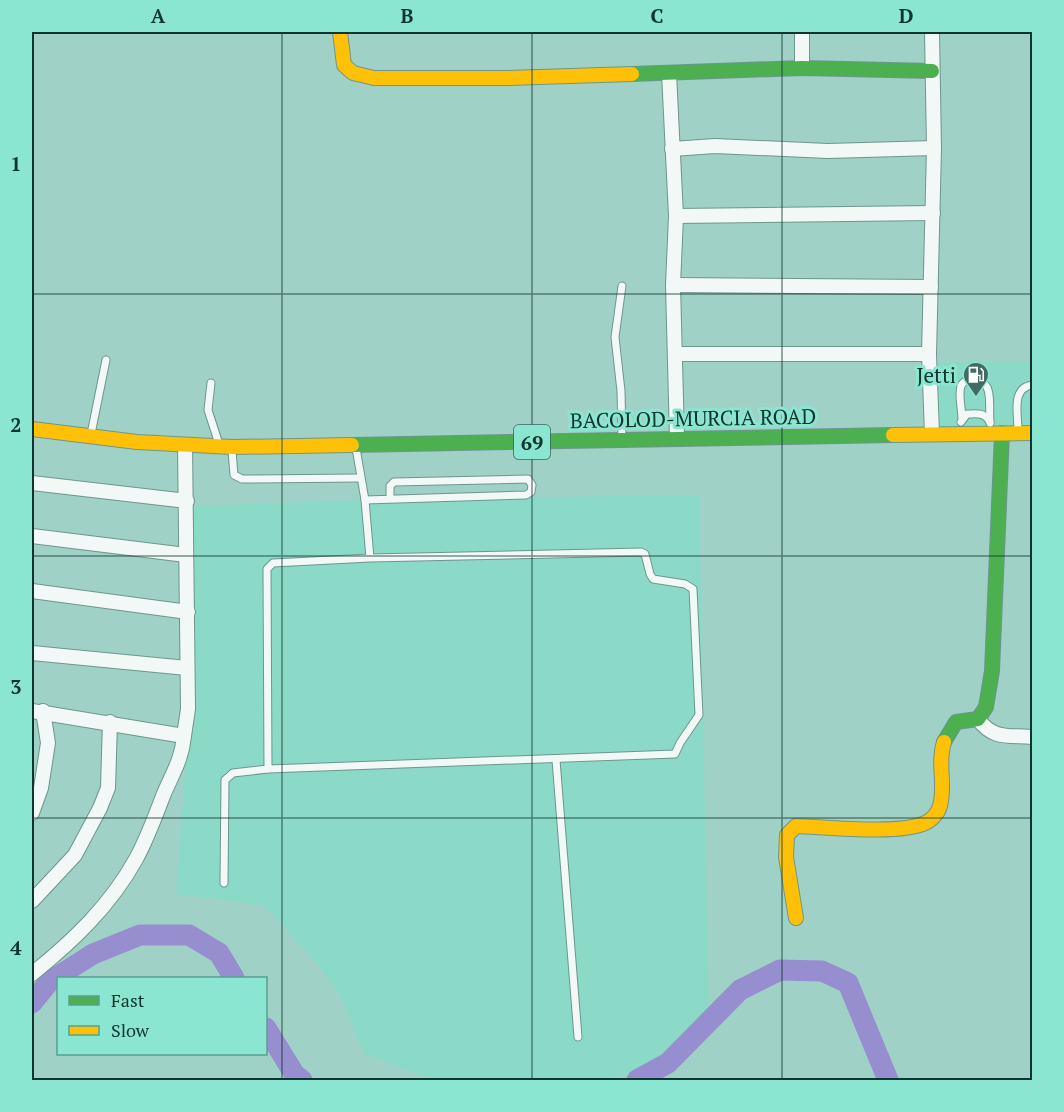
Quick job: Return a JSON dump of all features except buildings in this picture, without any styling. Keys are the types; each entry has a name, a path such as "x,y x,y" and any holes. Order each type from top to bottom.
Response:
{"street":[{"path":"340,32 342,64 358,76 374,78 506,78 802,68 932,71"},
{"path":"802,32 802,68"},
{"path":"932,32 934,148 929,354 932,434"},
{"path":"669,73 676,216 674,285 676,439"},
{"path":"672,149 715,146 828,151 934,148"},
{"path":"676,216 933,213"},
{"path":"674,285 931,286"},
{"path":"675,354 929,354"},
{"name":"BACOLOD-MURCIA ROAD","path":"32,429 91,437 226,446 356,446 960,434 995,430 1025,433"},
{"path":"796,918 786,856 787,835 796,826 863,828 923,825 935,817 941,805 939,757 945,737 956,723 978,718 986,708 992,671 995,430"},
{"path":"32,974 88,925 119,887 137,858 182,754 188,709 186,445"},
{"path":"32,483 187,501"},
{"path":"32,536 186,555"},
{"path":"32,591 188,612"},
{"path":"32,652 187,668"},
{"path":"32,813 41,788 48,743 37,711 184,736"},
{"path":"978,718 986,730 997,735 1032,737"},
{"path":"32,901 75,855 100,808 108,788 110,722"}],"lane":[{"path":"622,286 615,337 621,391 622,440"},
{"path":"91,437 106,360"},
{"path":"960,434 961,387 968,381 984,383 988,389 995,430"},
{"path":"211,383 208,410 226,446 234,475 242,479 360,478"},
{"path":"1025,433 1018,394 1023,388 1032,384"},
{"path":"962,419 967,414 981,413 986,416 995,430"},
{"path":"356,446 365,500 370,558"},
{"path":"365,500 526,495 531,492 532,485 528,479 394,482 390,486 390,499"},
{"path":"480,481 481,496"},
{"path":"224,883 225,780 233,773 268,769 675,754 699,715 693,589 685,584 652,579 645,554 641,552 370,558 273,563 267,569 268,769"},
{"path":"556,760 578,1037"}],"shaded area":[{"path":"1032,361 1032,426 938,428 937,363"},
{"path":"699,495 709,1025 649,1070 597,1080 435,1080 364,1054 341,997 318,965 264,905 176,894 187,747 181,507 380,499"}],"waterway":[{"path":"32,1003 49,982 93,954 140,935 189,935 219,953 233,977"},
{"path":"637,1080 668,1063 740,990 780,970 822,971 848,983 888,1080"},
{"path":"267,1030 295,1075 302,1080"}],"traffic: fast":[{"path":"632,74 802,68 932,71"},
{"path":"944,742 956,722 978,719 986,707 992,671 1002,433"},
{"path":"352,445 893,435"}],"traffic: slow":[{"path":"340,32 344,65 353,73 374,78 506,78 632,74"},
{"path":"32,429 137,442 232,447 352,445"},
{"path":"893,435 1032,433"},
{"path":"796,918 786,857 787,835 796,826 899,829 928,822 938,811 942,798 941,758 944,742"}],"place":[{"name":"Jetti","path":"976,398"}]}
